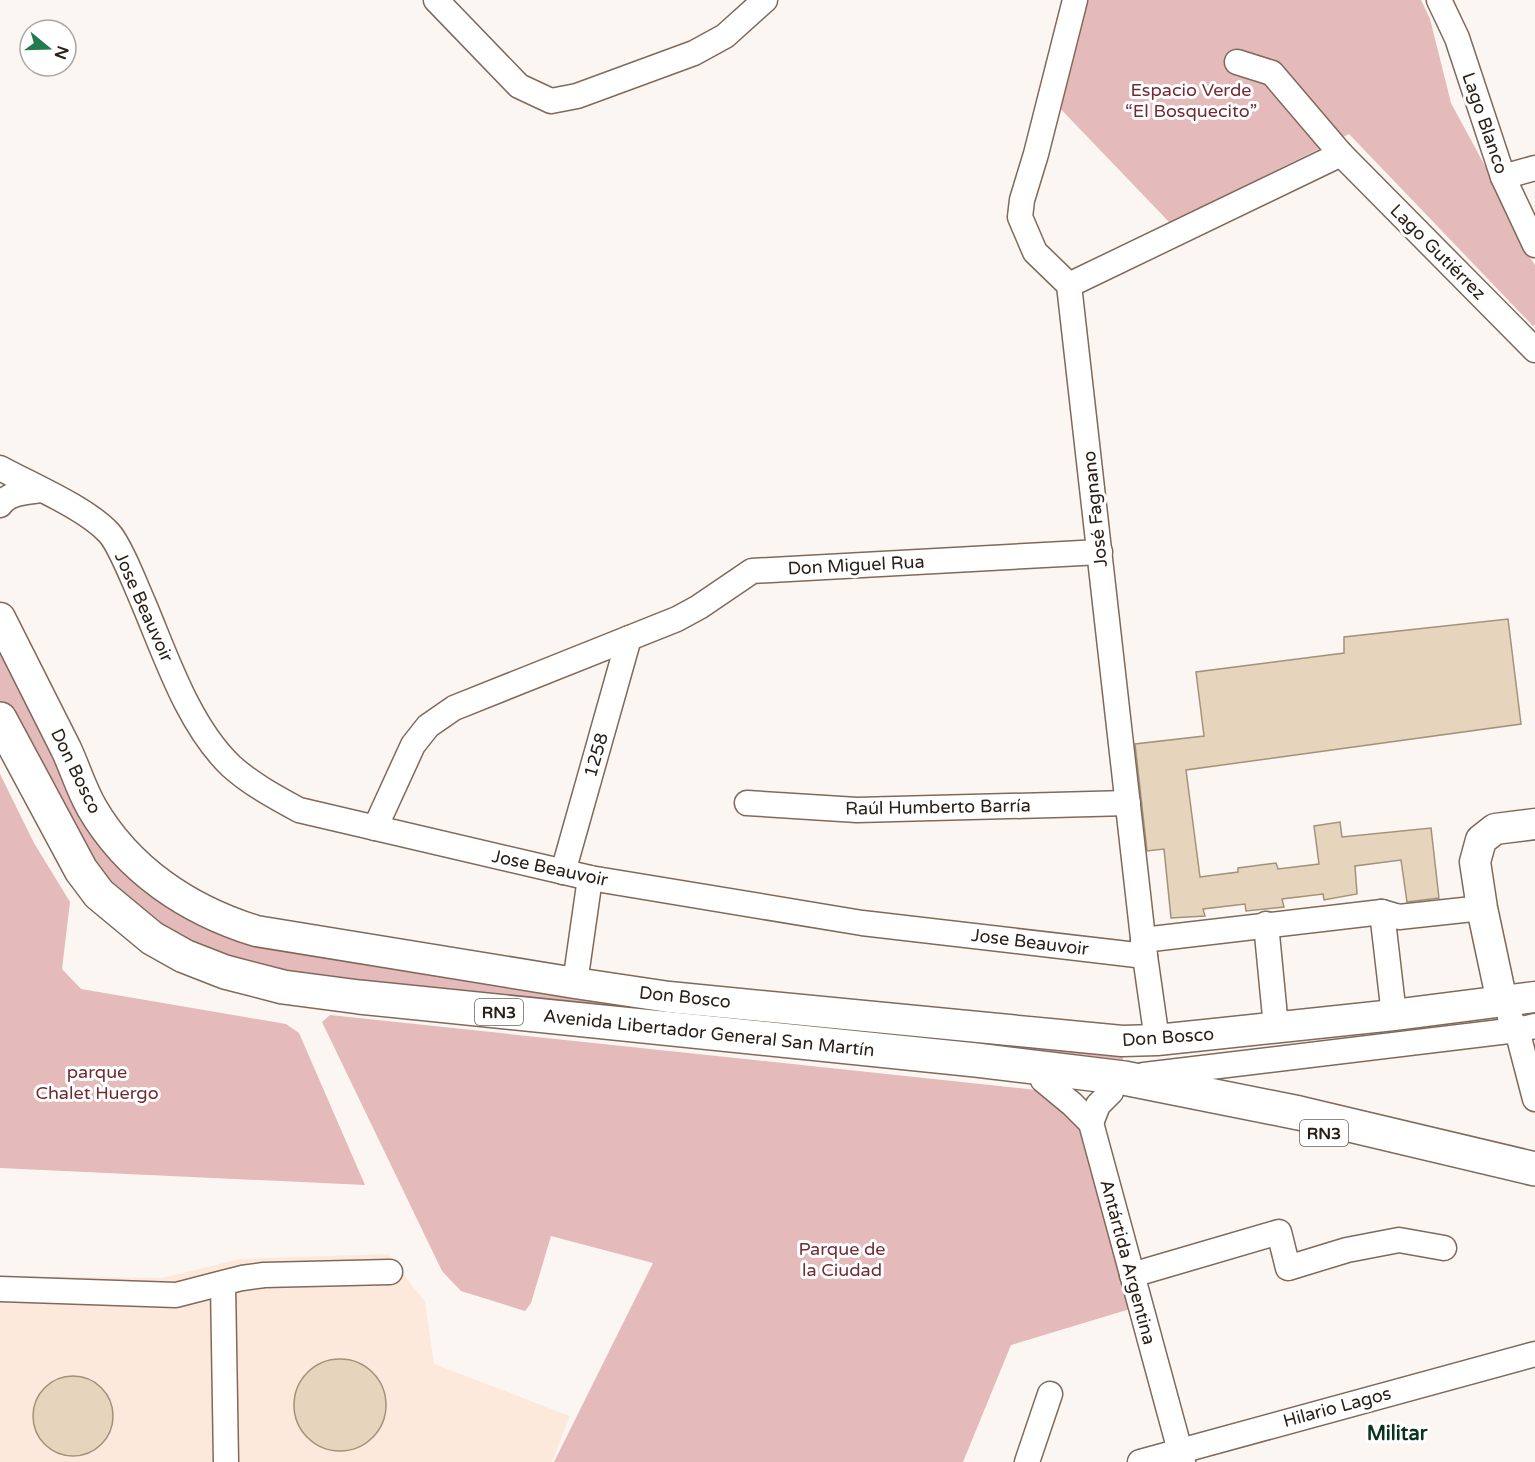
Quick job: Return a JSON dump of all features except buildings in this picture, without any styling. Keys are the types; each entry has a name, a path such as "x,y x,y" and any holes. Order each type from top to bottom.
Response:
{"highway":[{"name":"Avenida Libertador General San Martín","path":"0,719 81,870 99,894 152,938 184,956 225,972 284,987 358,997 988,1061 1117,1085 1299,1113 1535,1169"},
{"name":"Avenida Libertador General San Martín","path":"0,750 56,856 78,890 135,942 172,967 208,984 298,1003 721,1052 1117,1085 1184,1107 1316,1131 1535,1184"}],"main road":[{"name":"Don Bosco","path":"0,618 91,807 114,840 139,867 167,889 194,906 227,922 256,931 669,997 1122,1041 1157,1040 1394,1015 1535,997"},
{"path":"1502,1002 1482,908 1475,862 1481,840 1495,829 1535,824"}],"street":[{"path":"436,0 519,86 551,101 577,96 694,53 724,36 765,0"},
{"path":"1075,0 1022,200 1020,217 1035,252 1069,285 1341,154"},
{"name":"Lago Blanco","path":"1439,0 1457,38 1503,177 1535,245"},
{"name":"Lago Gutiérrez","path":"1237,62 1272,73 1341,154 1535,350"},
{"path":"1503,177 1535,168"},
{"name":"José Fagnano","path":"1069,285 1144,948 1157,1040"},
{"path":"0,468 42,490"},
{"path":"0,505 15,494 42,490"},
{"name":"Jose Beauvoir","path":"42,490 90,516 111,535 189,708 208,740 231,766 263,790 299,810 590,878 862,923 1144,948 1273,924 1382,912 1399,917 1482,908"},
{"name":"Don Miguel Rua","path":"375,828 413,745 428,726 454,708 676,619 699,607 752,571 1100,552"},
{"name":"1258","path":"563,872 629,638"},
{"name":"Raúl Humberto Barría","path":"747,803 856,810 1128,803"},
{"path":"575,983 590,878"},
{"path":"1382,912 1394,1015"},
{"path":"1273,924 1284,1026"},
{"path":"1502,1002 1526,1028 1535,1099"},
{"name":"Don Bosco","path":"1117,1085 1526,1028"},
{"name":"Antártida Argentina","path":"1043,1080 1072,1104 1091,1124 1182,1456"},
{"path":"1091,1124 1098,1105 1117,1085"},
{"path":"1132,1275 1279,1232 1288,1268 1347,1250 1400,1240 1444,1248"},
{"path":"0,1289 176,1295 264,1275 390,1272"},
{"path":"222,1284 226,1462"},
{"name":"Hilario Lagos","path":"1140,1462 1182,1456 1535,1354"},
{"path":"1027,1462 1050,1394"}],"shaded area":[{"path":"388,1254 425,1302 434,1364 570,1416 552,1462 0,1462 0,1276 162,1278 240,1259"}],"green space":[{"name":"Espacio Verde “El Bosquecito”","path":"1080,0 1421,0 1430,19 1451,103 1499,192 1524,249 1535,265 1535,325 1533,326 1349,134 1170,223 1055,103"},
{"path":"0,618 114,840 256,931 1122,1041 1124,1078 283,987 128,919 0,719"},
{"name":"parque Chalet Huergo","path":"0,774 34,843 70,902 62,969 81,989 286,1024 299,1033 365,1185 0,1168"},
{"name":"Parque de la Ciudad","path":"330,1015 1037,1090 1081,1127 1130,1309 1011,1345 963,1462 554,1462 653,1263 551,1236 531,1303 525,1311 461,1291 442,1271 322,1022"}],"district":[{"name":"Militar","path":"1397,1433"}]}
